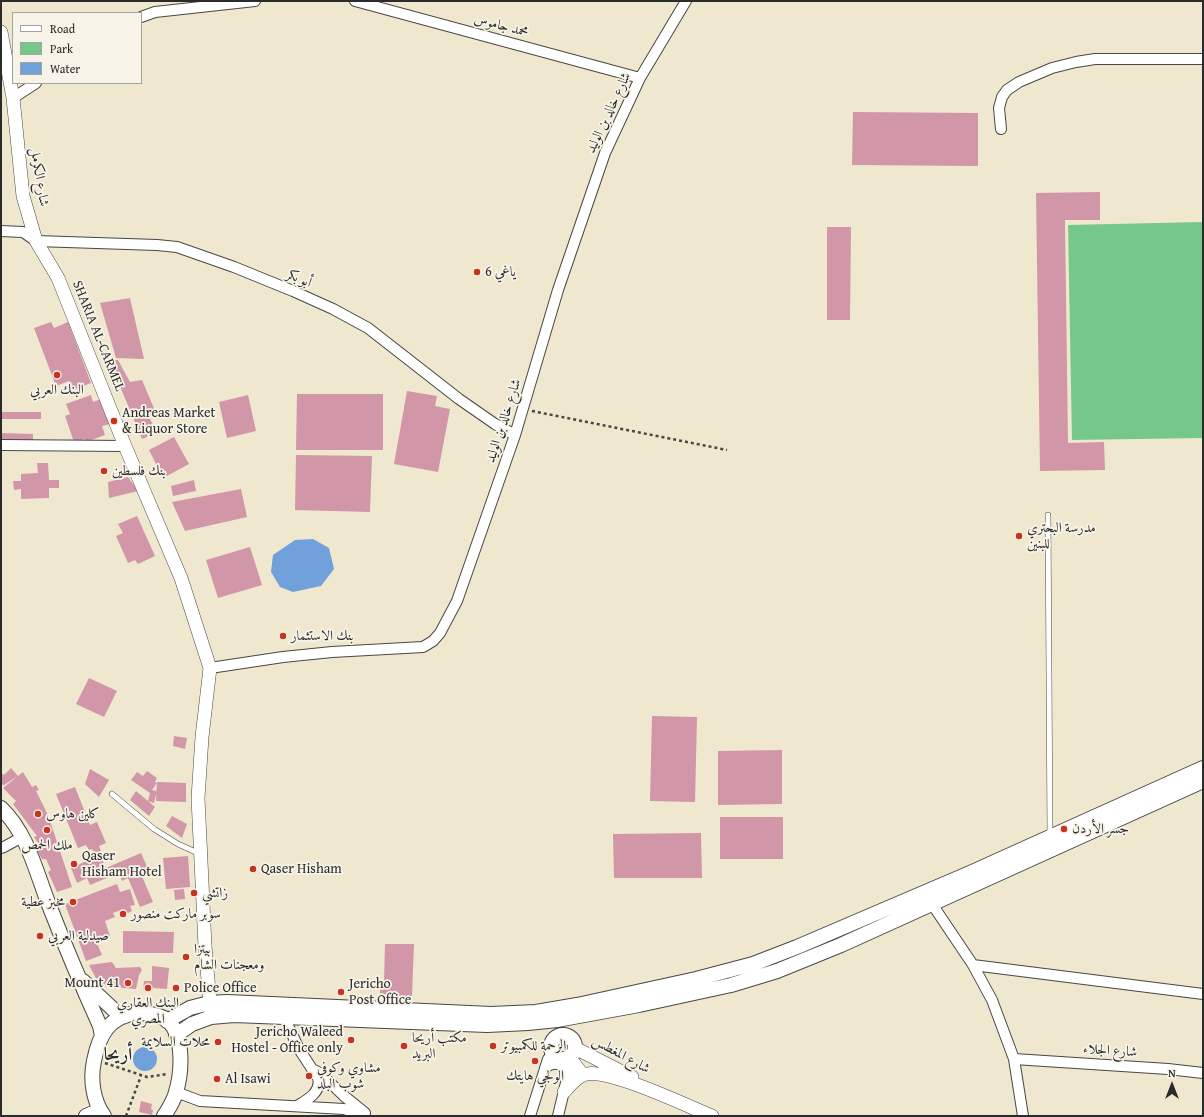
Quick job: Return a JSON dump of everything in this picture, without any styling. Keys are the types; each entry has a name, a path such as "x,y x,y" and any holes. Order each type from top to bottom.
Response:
{"main road":[{"path":"176,1035 192,1024 211,1017 234,1015 488,1025 528,1023 556,1014 753,964 797,947 1050,837 1203,768"},
{"path":"167,1021 190,1008 209,1003 227,1002 491,1014 536,1012 556,1014 639,1005 730,985 777,971 841,945 1203,781"},
{"path":"1,808 12,820 27,845 47,900 100,1026 102,1036"},
{"path":"78,976 115,1011 125,1016"},
{"path":"86,1116 102,1113 95,1098 93,1082 94,1058 102,1036 110,1023 125,1016 141,1013 164,1018 173,1028 181,1052 180,1072 176,1092 164,1116"},
{"path":"556,1014 560,1036"},
{"path":"560,1036 570,1038 573,1042 570,1054 564,1059 558,1058 551,1050 551,1044 554,1039 560,1036"}],"street":[{"path":"142,17 156,12 255,1"},
{"name":"محمد جاموس","path":"355,1 640,78"},
{"name":"شارع خالد بن الوليد","path":"210,668 283,657 423,646 433,641 440,633 457,601 524,409 558,290 605,152 640,78 686,1"},
{"name":"شارع الكرمل","path":"1,32 13,98 23,196 36,241"},
{"path":"1001,129 999,108 1002,97 1019,82 1052,68 1095,59 1203,59"},
{"path":"13,98 34,84"},
{"path":"1,230 23,232 36,241"},
{"name":"أبو بكر","path":"36,241 177,247 234,267 333,309 368,328 459,399 495,424 515,435"},
{"name":"SHARIA AL-CARMEL","path":"36,241 58,278 125,446 181,578 210,668"},
{"path":"1,445 125,446"},
{"path":"210,668 202,737 198,798 211,1017"},
{"path":"1,848 4,848 22,837"},
{"path":"932,904 973,965 992,1000 1014,1059 1023,1116"},
{"path":"973,965 1203,994"},
{"path":"272,1004 284,1018 299,1049 318,1078 318,1086 314,1094 298,1106"},
{"path":"530,1116 548,1059 553,1054"},
{"path":"564,1092 584,1075 570,1054"},
{"path":"558,1116 570,1066 570,1054"},
{"name":"شارع المغطس","path":"570,1054 629,1075 639,1080 651,1091"},
{"name":"شارع الجلاء","path":"1014,1059 1168,1069 1203,1073"},
{"path":"545,1068 553,1064 557,1064 565,1068 568,1076"},
{"path":"312,1069 320,1073 368,1116"},
{"name":"شارع المغطس","path":"584,1075 588,1073 602,1074 651,1091 712,1116"},
{"path":"176,1092 200,1101 344,1108 364,1116"}],"lane":[{"path":"1048,514 1050,837"},
{"path":"112,794 154,829 178,844 201,854"}],"path":[{"path":"524,409 727,450"},
{"path":"94,1058 147,1077 180,1072"},
{"path":"126,1116 141,1076"}],"green space":[{"path":"1203,222 1203,438 1072,440 1068,225"}],"water":[{"path":"313,539 329,548 334,569 321,586 293,592 280,587 271,572 273,555 295,540"},
{"path":"145,1047 154,1050 157,1059 154,1068 145,1071 136,1068 133,1059 136,1050"}],"building":[{"path":"853,112 978,113 978,166 852,165"},
{"path":"1100,192 1100,220 1065,220 1068,443 1104,442 1105,470 1040,471 1036,193"},
{"path":"827,227 851,227 850,320 827,320"},
{"path":"130,298 144,359 116,358 100,303"},
{"path":"51,322 54,328 68,322 91,383 73,390 69,381 56,386 34,328"},
{"path":"109,360 118,360 130,382 142,380 156,413 149,417 157,433 142,439"},
{"path":"407,391 437,396 435,406 450,409 438,472 394,464"},
{"path":"297,394 383,394 383,450 296,450"},
{"path":"91,395 93,402 101,399 110,424 102,426 105,435 86,442 85,439 74,442 65,416 70,414 66,404"},
{"path":"248,395 256,431 227,438 219,402"},
{"path":"1,412 41,412 41,419 1,419"},
{"path":"1,433 33,434 33,440 1,440"},
{"path":"174,437 189,464 163,478 149,450"},
{"path":"296,455 372,456 370,512 295,510"},
{"path":"37,463 48,463 49,480 59,480 59,488 49,488 49,498 21,499 21,489 14,490 13,481 21,481 21,474 38,473"},
{"path":"128,477 138,491 109,498 108,482"},
{"path":"194,480 196,491 173,496 171,486"},
{"path":"241,489 247,517 185,531 172,502"},
{"path":"137,516 155,556 138,564 135,560 128,563 116,536 123,533 118,524"},
{"path":"250,547 262,585 218,598 206,560"},
{"path":"89,678 117,691 104,717 76,704"},
{"path":"652,716 697,717 695,802 650,801"},
{"path":"174,736 187,738 185,749 173,746"},
{"path":"782,750 782,804 718,805 718,751"},
{"path":"11,768 18,776 4,785 1,784 1,773 4,775"},
{"path":"90,769 109,780 99,797 85,784"},
{"path":"147,771 157,778 155,782 157,783 152,790 157,791 154,803 148,801 150,793 131,780 137,772 143,776"},
{"path":"23,772 32,787 36,785 39,790 36,791 48,815 72,887 57,892 48,872 51,870 46,859 42,859 35,847 38,843 34,837 37,836 13,804 16,801 3,788"},
{"path":"157,782 186,783 186,802 156,801"},
{"path":"75,787 90,825 97,822 106,843 99,846 101,851 94,853 92,849 89,850 86,845 78,848 56,794"},
{"path":"136,791 155,807 149,816 130,800"},
{"path":"172,816 187,824 182,838 166,826"},
{"path":"720,817 783,817 783,859 720,859"},
{"path":"701,833 702,878 614,878 613,834"},
{"path":"141,853 149,871 141,874 153,902 140,907 128,878 122,881 119,873 90,885 87,878 77,883 71,868 93,858 95,861 102,859 106,868"},
{"path":"188,856 190,887 166,889 163,858"},
{"path":"117,884 120,892 130,889 135,905 130,906 132,911 123,915 121,910 113,913 115,917 105,921 110,936 96,941 102,955 86,961 65,904"},
{"path":"184,889 185,899 175,900 174,890"},
{"path":"123,931 174,932 173,953 123,953"},
{"path":"385,944 414,944 412,996 380,996 380,982 384,982"},
{"path":"112,962 116,968 140,967 142,970 139,975 136,989 100,986 89,965"},
{"path":"152,966 169,968 167,989 153,988 153,990 143,990 144,981 152,981"},
{"path":"141,1101 152,1104 152,1115 139,1112"}],"place":[{"name":"ياغي 6","path":"477,272"},
{"name":"البنك العربي","path":"57,375"},
{"name":"Andreas Market & Liquor Store","path":"114,421"},
{"name":"بنك فلسطين","path":"104,471"},
{"name":"مدرسة البحتري للبنين","path":"1019,536"},
{"name":"بنك الاستثمار","path":"283,636"},
{"name":"كلين هاوس","path":"38,814"},
{"name":"جسر الأردن","path":"1064,829"},
{"name":"ملك الحمص","path":"47,830"},
{"name":"Qaser Hisham Hotel","path":"74,864"},
{"name":"Qaser Hisham","path":"253,869"},
{"name":"زاتشي","path":"194,893"},
{"name":"مخبز عطية","path":"73,902"},
{"name":"سوبر ماركت منصور","path":"123,914"},
{"name":"صيدلية العربي","path":"40,936"},
{"name":"بيتزا ومعجنات الشام","path":"186,957"},
{"name":"Mount 41","path":"128,983"},
{"name":"البنك العقاري المصري","path":"148,988"},
{"name":"Police Office","path":"176,988"},
{"name":"Jericho Post Office","path":"341,992"},
{"name":"Jericho Waleed Hostel - Office only","path":"351,1040"},
{"name":"محلات السلايمة","path":"218,1042"},
{"name":"مكتب أريحا البريد","path":"404,1046"},
{"name":"الرحمة للكمبيوتر","path":"493,1046"},
{"name":"الولجي هايتك","path":"535,1061"},
{"name":"مشاوي وكوفي شوب البلد","path":"309,1076"},
{"name":"Al Isawi","path":"217,1079"}],"district":[{"name":"أريحا","path":"118,1055"}]}
